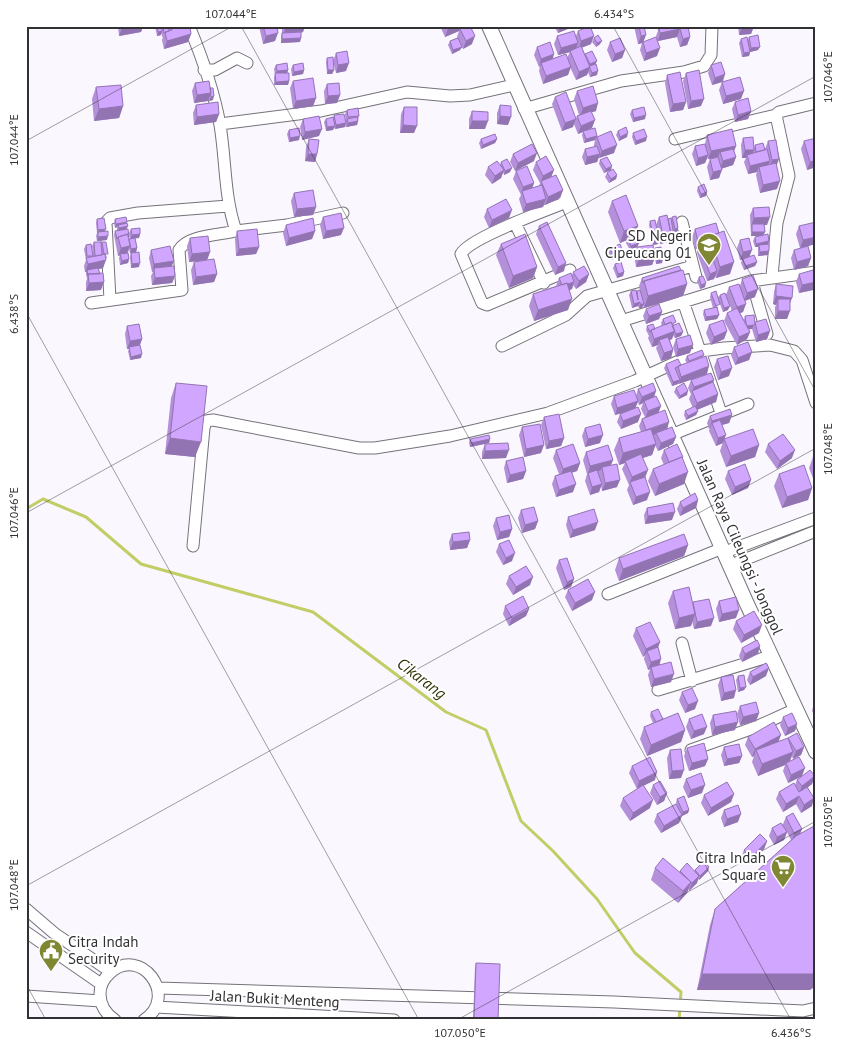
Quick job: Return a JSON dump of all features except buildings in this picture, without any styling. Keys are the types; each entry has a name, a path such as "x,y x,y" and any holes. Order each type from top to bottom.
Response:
{"main road":[{"name":"Jalan Raya Cileungsi - Jonggol","path":"488,26 731,565 770,656 816,752"}],"street":[{"path":"189,26 210,85 220,124 228,206 236,231"},
{"path":"524,109 621,82 684,72 704,66 711,55 712,26"},
{"path":"204,70 215,70 237,58 247,63"},
{"path":"220,124 320,111 407,92 441,96 470,95 514,85"},
{"path":"675,139 776,115 779,112 816,103"},
{"path":"772,276 777,223 789,176 776,115"},
{"path":"567,202 515,223 469,245 461,254 482,303 491,305 570,270"},
{"path":"110,300 106,222 110,218 228,206"},
{"path":"91,303 182,290 179,250 189,241 236,231 287,225 343,213"},
{"path":"502,346 566,315 587,296 694,272 682,222"},
{"path":"515,223 544,283"},
{"path":"620,321 751,281 772,276 816,272"},
{"path":"751,281 770,345"},
{"path":"683,301 721,413"},
{"path":"193,546 204,428 206,422 213,420 359,448 375,448 450,436 548,413 645,377 701,351 770,345 790,348 797,353 802,360 816,403"},
{"path":"671,435 721,413 748,404"},
{"path":"608,594 724,550 816,518"},
{"path":"731,565 816,531"},
{"path":"682,643 692,681"},
{"path":"658,690 770,656"},
{"path":"691,750 756,727 796,709"},
{"path":"26,909 54,933 111,972"},
{"path":"26,932 102,984"},
{"path":"115,1020 107,1013 101,1002 102,984 111,972 122,966 135,966 147,972 158,988 156,1007 144,1020"},
{"path":"158,988 614,1002 803,1011 816,1008"},
{"path":"26,996 101,1002"},
{"name":"Jalan Bukit Menteng","path":"156,1007 218,1015 394,1020"}],"waterway":[{"name":"Cikarang","path":"26,509 43,499 86,517 141,564 313,612 446,712 486,730 521,821 553,851 597,899 635,953 681,992 679,1020"}],"place":[{"name":"SD Negeri Cipeucang 01","path":"709,266"},
{"name":"Citra Indah Square","path":"783,888"},
{"name":"Citra Indah Security","path":"51,972"}]}
